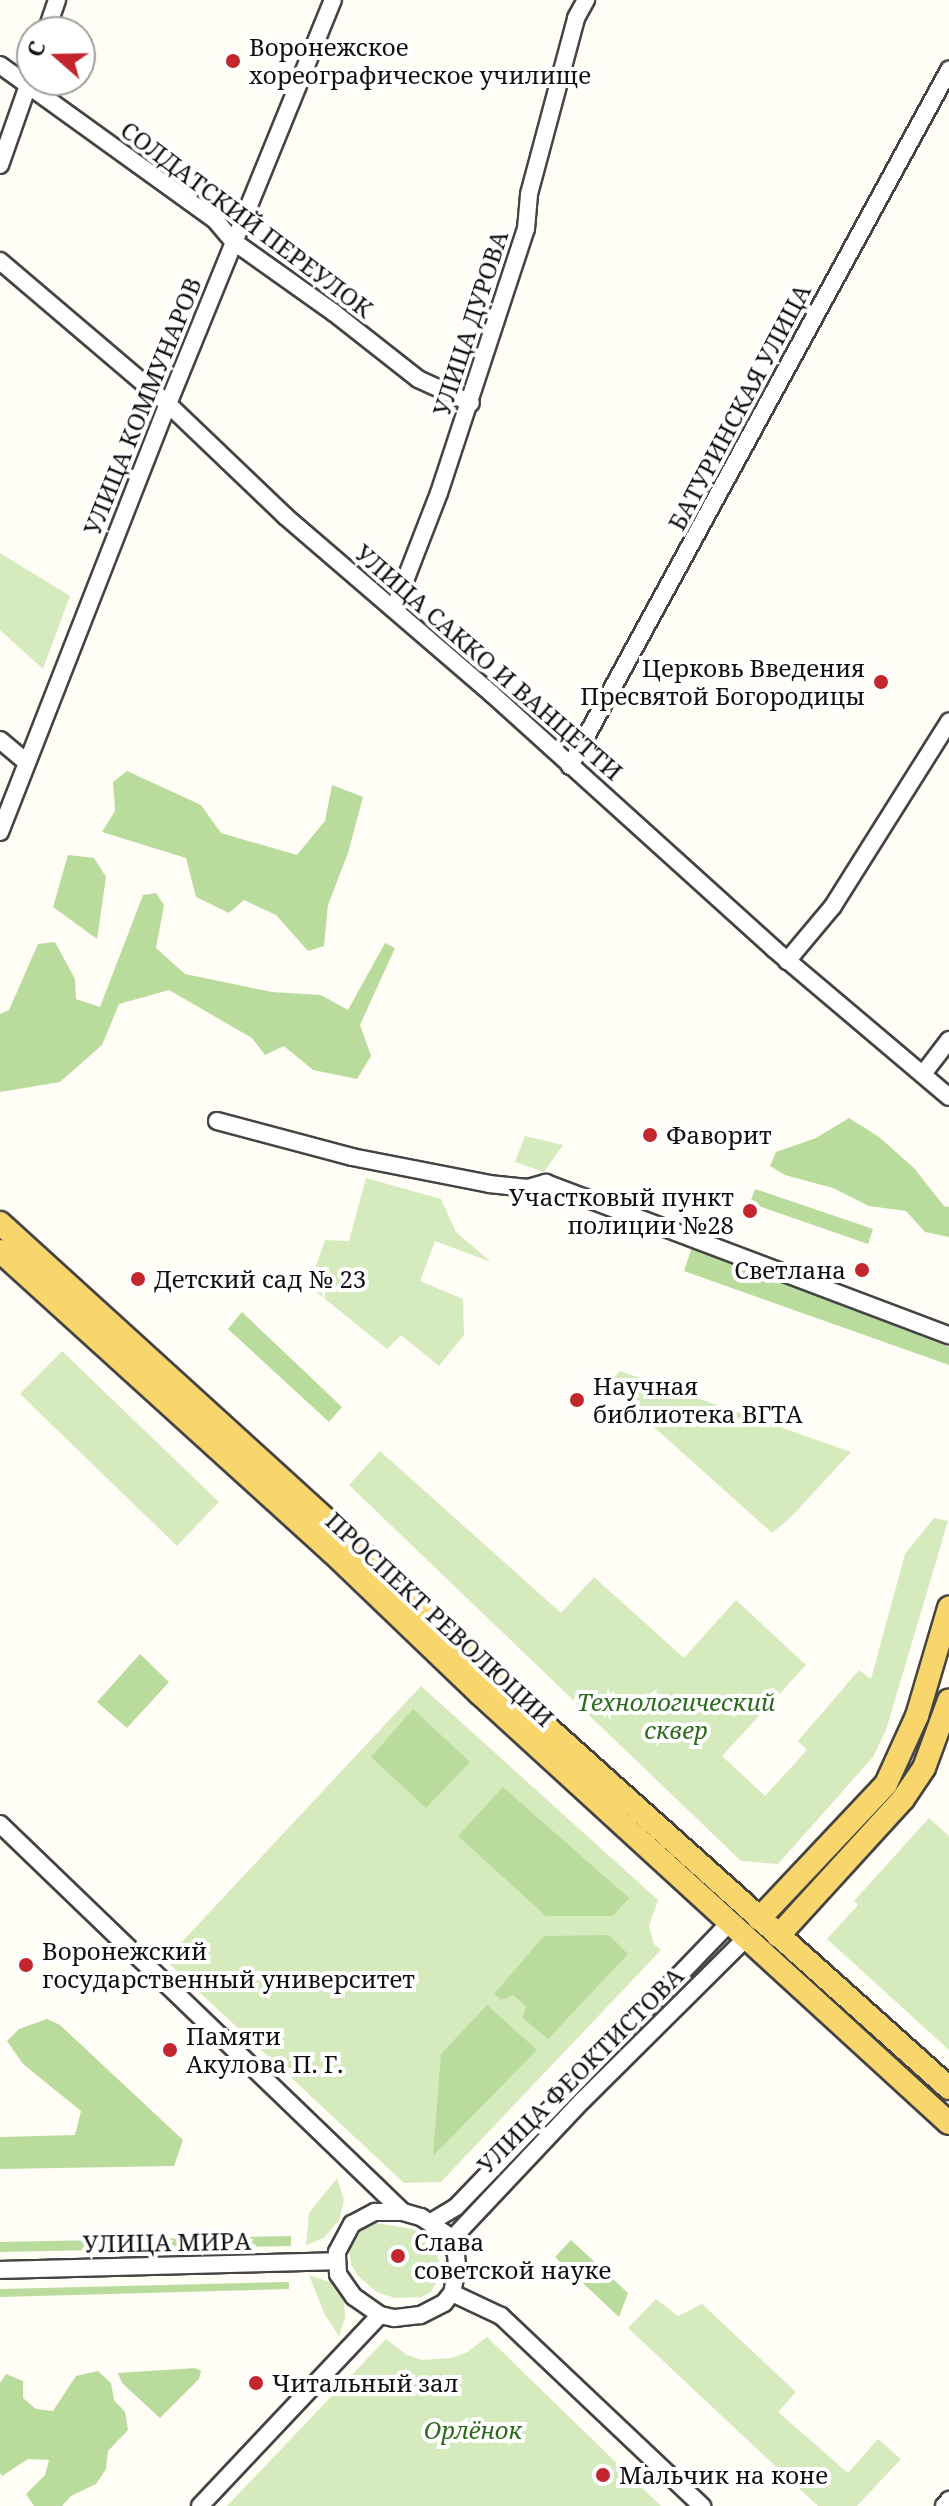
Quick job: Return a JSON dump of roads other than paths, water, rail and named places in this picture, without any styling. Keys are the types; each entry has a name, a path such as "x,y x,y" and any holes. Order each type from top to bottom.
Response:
{"main road":[{"name":"ПРОСПЕКТ РЕВОЛЮЦИИ","path":"0,1223 746,1926 949,2123"},
{"name":"ПРОСПЕКТ РЕВОЛЮЦИИ","path":"0,1251 332,1552 479,1693 746,1926 778,1936 949,2088"},
{"path":"746,1926 886,1784 917,1716 949,1608"},
{"path":"778,1936 903,1799 924,1768 949,1700"}],"street":[{"name":"УЛИЦА КОММУНАРОВ","path":"0,832 233,241 333,0"},
{"name":"УЛИЦА ДУРОВА","path":"394,609 471,403 526,229 529,194 576,18 586,0"},
{"name":"БАТУРИНСКАЯ УЛИЦА","path":"570,766 949,70"},
{"path":"0,165 25,96"},
{"name":"СОЛДАТСКИЙ ПЕРЕУЛОК","path":"50,96 216,221 233,241 333,312 418,379 471,403"},
{"name":"УЛИЦА САККО И ВАНЦЕТТИ","path":"0,261 168,404 285,516 394,609 787,961 949,1097"},
{"path":"787,961 833,906 949,722"},
{"path":"0,740 27,763"},
{"path":"923,1074 949,1040"},
{"path":"217,1121 352,1157 489,1184 528,1188 546,1183 949,1335"},
{"path":"0,1824 403,2212"},
{"name":"УЛИЦА ФЕОКТИСТОВА","path":"431,2222 456,2207 746,1926"},
{"name":"УЛИЦА ФЕОКТИСТОВА","path":"450,2241 746,1926"},
{"path":"375,2212 403,2212 431,2222 450,2241 457,2266 452,2293 444,2303 420,2315 380,2315 354,2297 338,2274 336,2261 342,2237 358,2218 375,2212"},
{"name":"УЛИЦА МИРА","path":"0,2270 336,2261"},
{"path":"452,2293 501,2316 702,2506"},
{"path":"200,2506 380,2315"},
{"path":"944,2506 949,2500"}],"place":[{"name":"Воронежское хореографическое училище","path":"233,61"},
{"name":"Церковь Введения Пресвятой Богородицы","path":"881,682"},
{"name":"Фаворит","path":"650,1135"},
{"name":"Участковый пункт полиции №28","path":"750,1211"},
{"name":"Светлана","path":"862,1270"},
{"name":"Детский сад № 23","path":"138,1279"},
{"name":"Научная библиотека ВГТА","path":"577,1400"},
{"name":"Воронежский государственный университет","path":"26,1965"},
{"name":"Памяти Акулова П. Г.","path":"170,2050"},
{"name":"Слава советской науке","path":"398,2256"},
{"name":"Читальный зал","path":"256,2383"},
{"name":"Мальчик на коне","path":"603,2475"}],"park label":[{"name":"Технологический сквер","path":"676,1716"},
{"name":"Орлёнок","path":"473,2430"}]}
